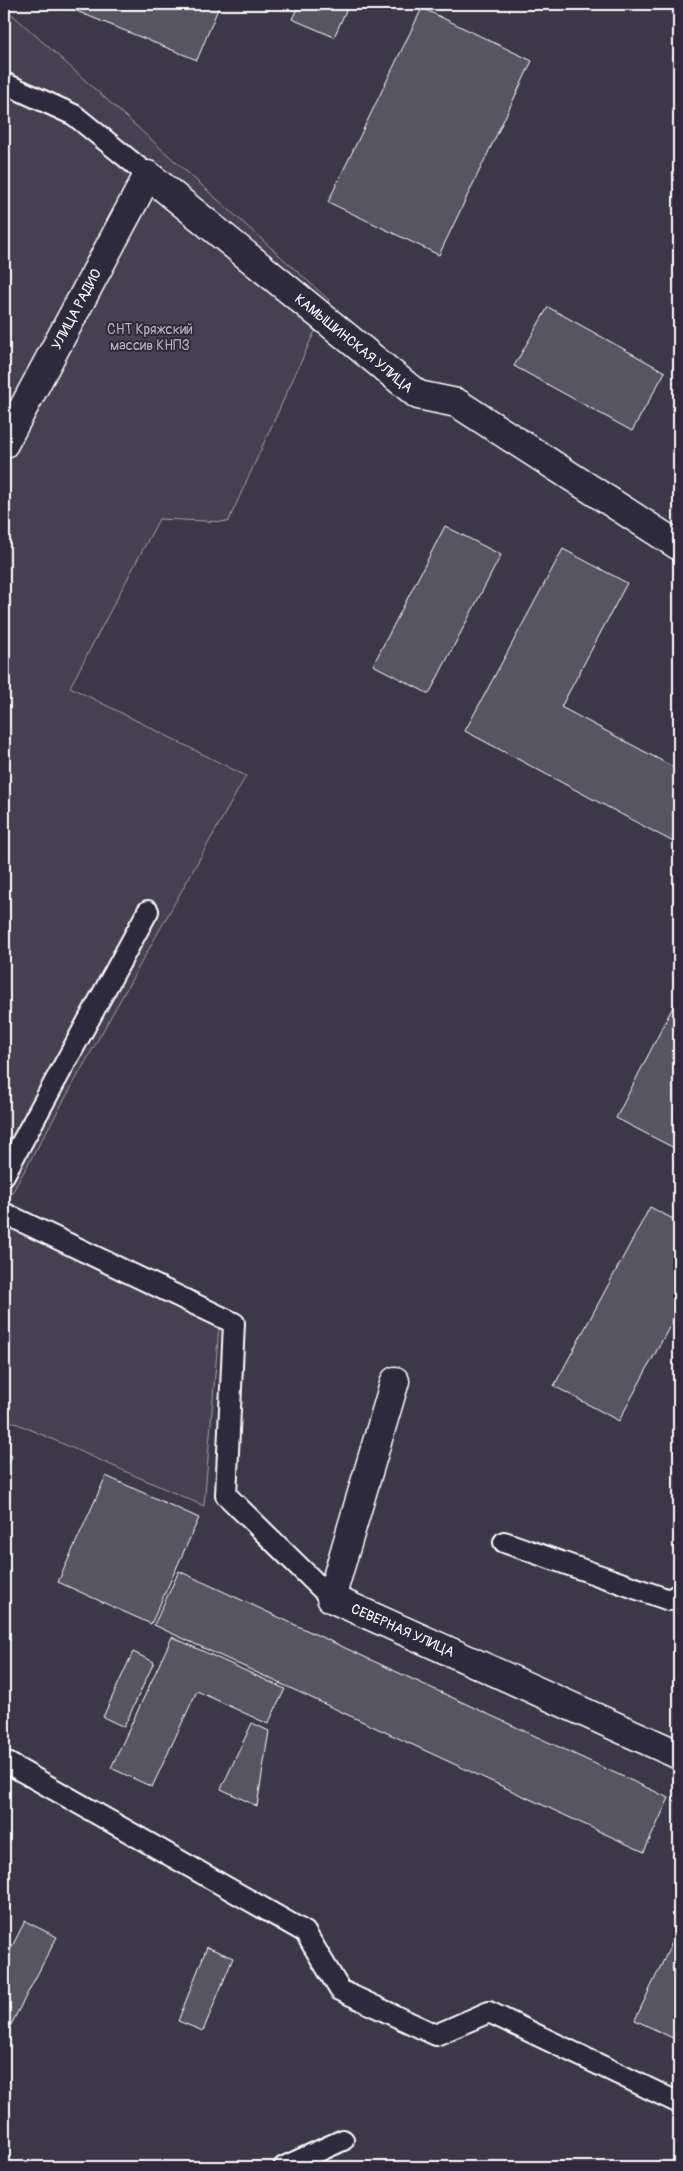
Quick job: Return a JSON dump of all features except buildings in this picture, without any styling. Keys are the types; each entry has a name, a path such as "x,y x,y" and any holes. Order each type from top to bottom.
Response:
{"street":[{"name":"УЛИЦА РАДИО","path":"4,444 148,175"},
{"name":"КАМЫШИНСКАЯ УЛИЦА","path":"148,175 418,396 457,403 679,546"},
{"path":"332,1598 395,1381"},
{"name":"СЕВЕРНАЯ УЛИЦА","path":"332,1598 679,1755"}],"lane":[{"path":"4,83 74,115 148,175"},
{"path":"4,1175 148,911"},
{"path":"4,1213 234,1323 226,1495 332,1598"},
{"path":"504,1542 669,1600 679,1594"},
{"path":"4,1761 306,1932 340,1990 436,2035 489,2012 679,2103"},
{"path":"284,2167 343,2140"}],"shaded area":[{"path":"4,4 679,4 679,2167 4,2167 4,1418 203,1506 4,1222 4,1207 246,777 70,687 159,519 329,300 4,7"}],"green space":[{"name":"СНТ Кряжский массив КНПЗ","path":"4,7 329,300 228,522 159,519 70,687 246,776 4,1207"},
{"path":"4,1222 219,1327 204,1506 4,1418"}]}
